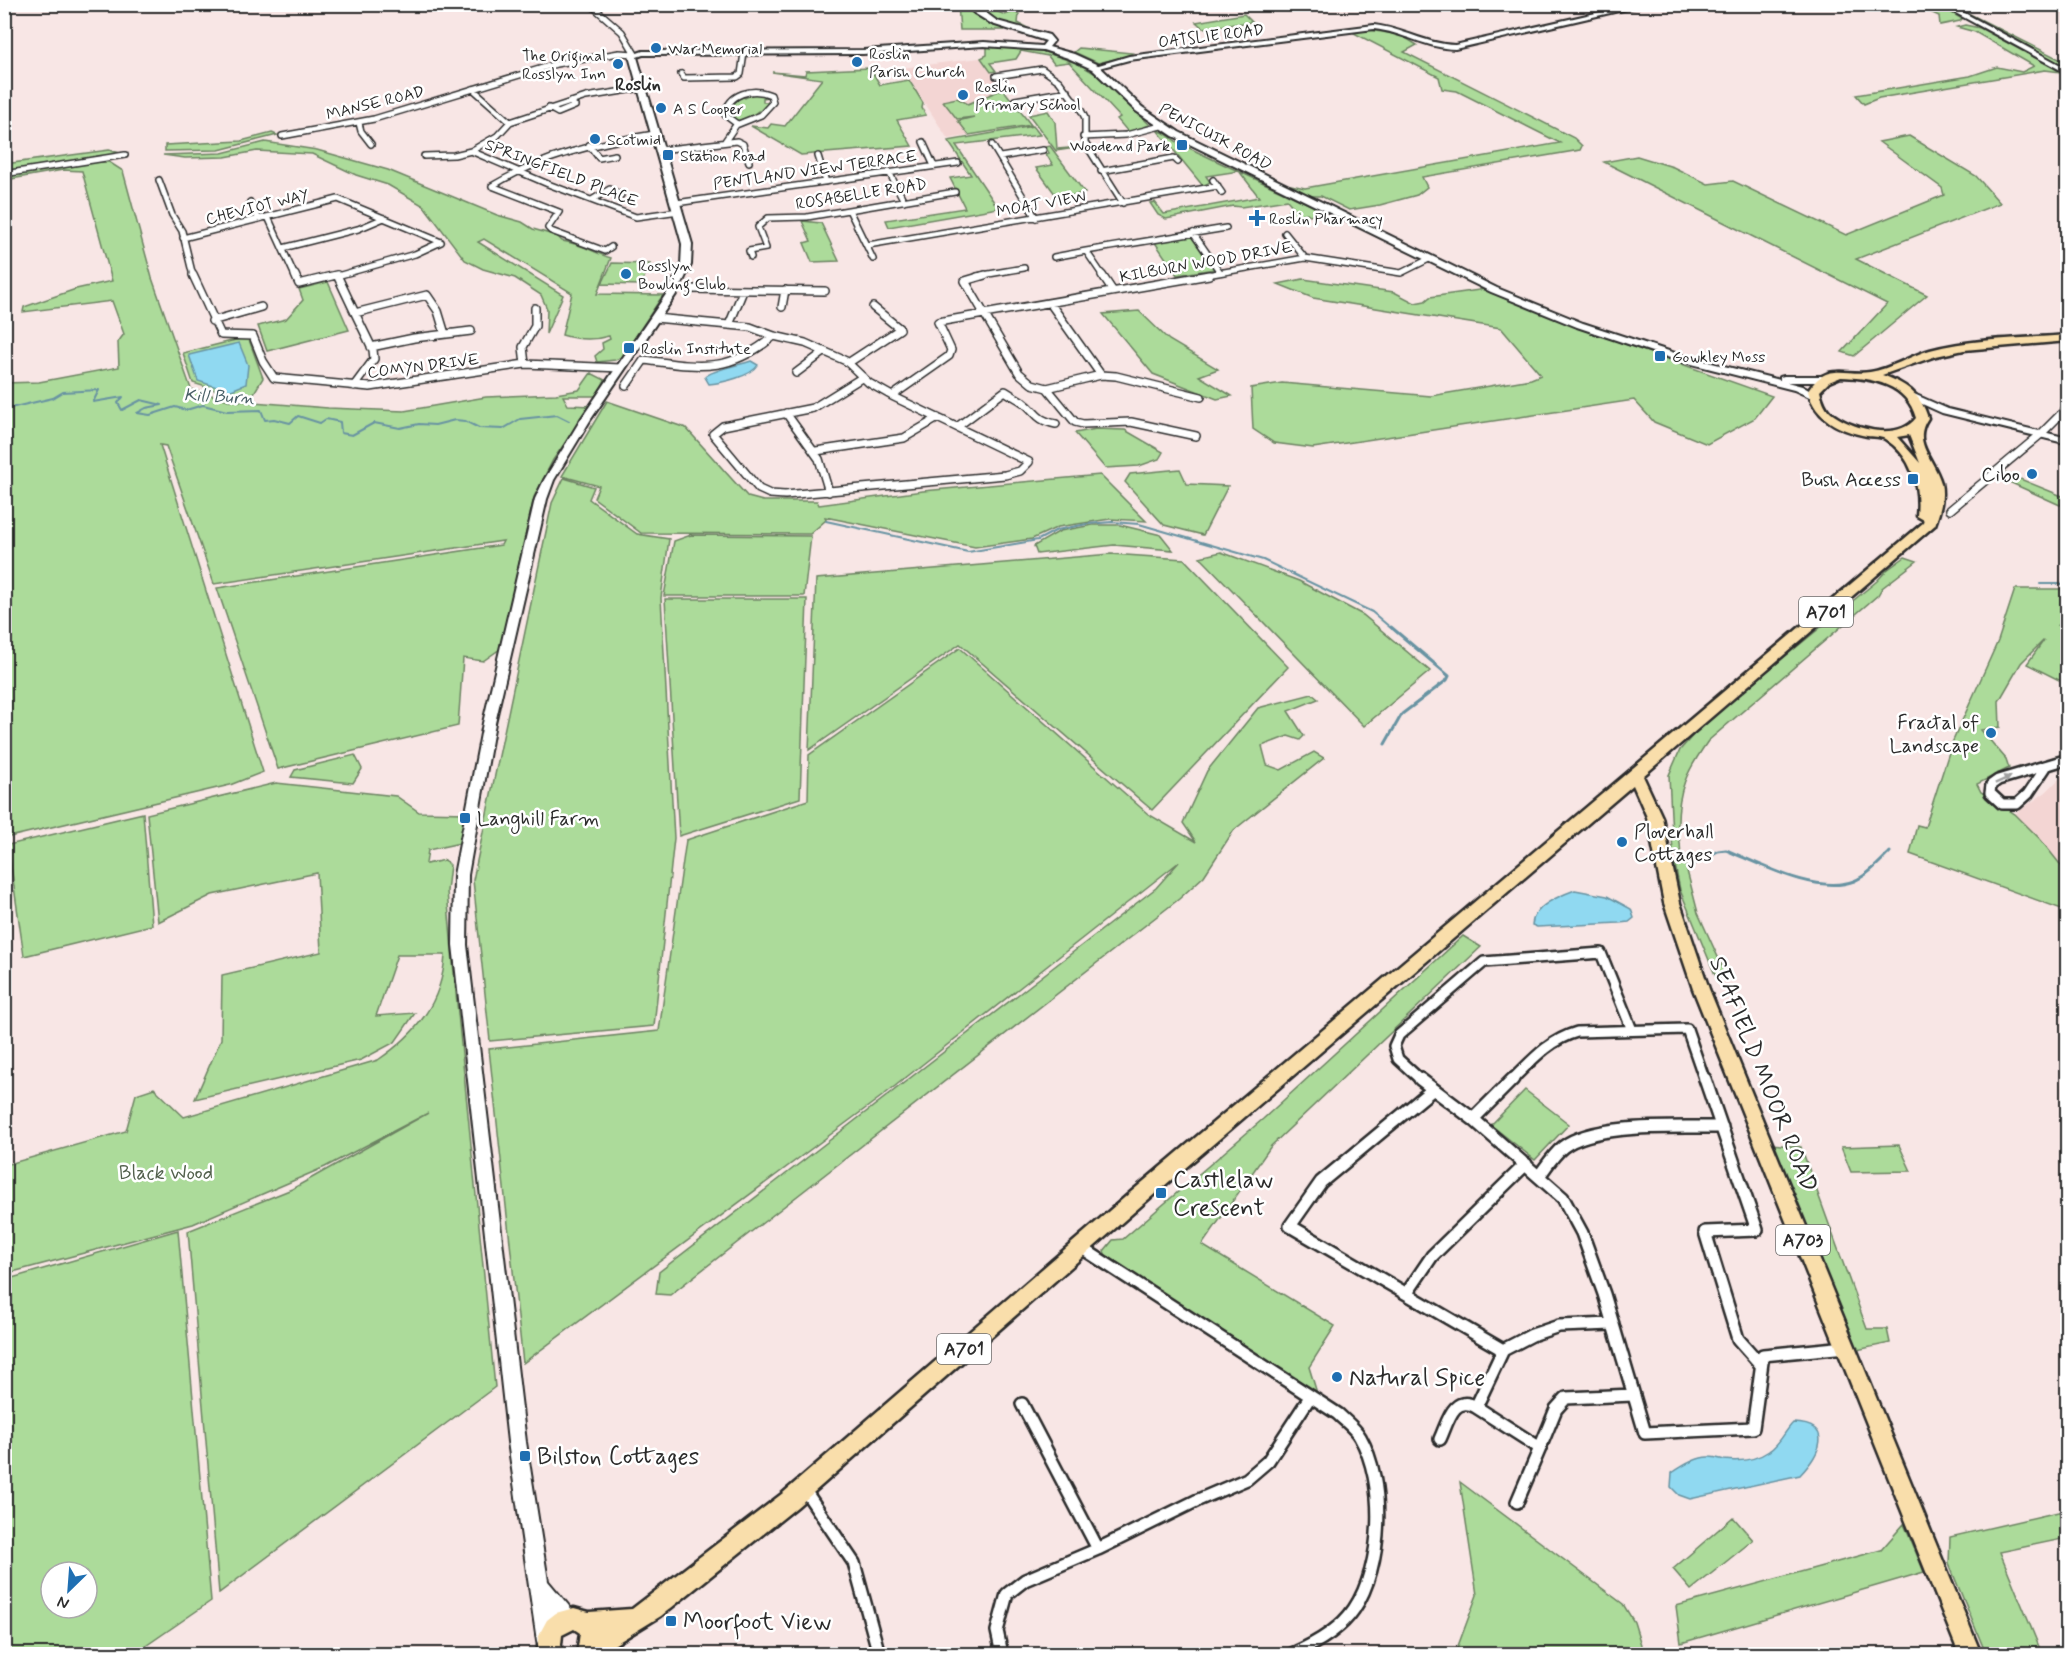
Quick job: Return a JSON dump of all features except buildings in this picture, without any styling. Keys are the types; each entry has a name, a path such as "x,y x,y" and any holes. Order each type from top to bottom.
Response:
{"main road":[{"path":"969,4 982,15 1004,26 1046,37 1050,41 1044,48"},
{"name":"PENICUIK ROAD","path":"635,54 872,52 984,44 1044,48 1071,56 1095,67 1125,97 1161,126 1494,290 1580,325 1680,358 1754,377"},
{"path":"548,1650 517,1442 485,1173 460,945 461,875 489,723 541,500 561,459 624,377 655,318 674,290 687,260 678,207 632,57 635,54"},
{"path":"1870,376 1915,359 1964,347 2067,338"},
{"path":"1904,389 1899,377 1902,370 1915,359"},
{"path":"1754,377 1824,379 1841,374 1870,376 1904,389 1914,397"},
{"path":"1754,377 1798,388 1814,396"},
{"path":"1824,379 1818,384 1814,396 1818,406 1839,423 1856,430 1886,434 1899,434 1919,423"},
{"name":"A701","path":"589,1651 675,1591 804,1489 1137,1198 1929,525 1936,491 1931,471 1914,436 1919,423 1921,407 1914,397"},
{"name":"A701","path":"1886,434 1905,450 1922,478 1926,499 1923,519 1914,538"},
{"name":"SEAFIELD MOOR ROAD","path":"1635,776 1652,807 1669,892 1701,989 1970,1654"},
{"path":"540,1587 592,1638 589,1651"},
{"name":"A701","path":"577,1621 634,1618"},
{"path":"548,1650 550,1634 558,1624 577,1621"}],"street":[{"path":"590,4 622,32 635,54"},
{"name":"OATSLIE ROAD","path":"1095,67 1129,58 1374,27 1394,30 1433,46 1455,47 1646,4"},
{"path":"1942,4 2067,72"},
{"name":"MANSE ROAD","path":"282,136 359,123 556,64 619,53 635,54"},
{"path":"681,78 738,77 741,74 744,53"},
{"path":"996,76 1046,69 1068,91 1085,117 1083,137 1101,171 1123,203"},
{"path":"424,156 446,156 471,151 497,136 510,122 596,94 642,88"},
{"path":"473,89 510,122"},
{"path":"725,141 737,124 765,113 773,102 771,94 761,90 750,91 729,102 725,115 737,124"},
{"path":"1015,100 1068,91"},
{"path":"359,123 361,132 370,143 360,144"},
{"path":"1083,137 1126,135 1161,126"},
{"path":"612,247 605,251 551,231 548,228 559,212 493,189 492,186 550,159 589,146 654,134"},
{"path":"660,150 725,141 741,142 749,162"},
{"path":"923,142 934,166"},
{"path":"992,145 1036,218"},
{"path":"589,146 599,158 615,155"},
{"name":"SPRINGFIELD PLACE","path":"471,151 636,217 678,207"},
{"path":"1000,157 1040,151"},
{"path":"4,174 125,155"},
{"path":"818,156 826,182"},
{"path":"1101,171 1174,158 1178,162"},
{"name":"PENTLAND VIEW TERRACE","path":"678,207 889,172 958,163"},
{"path":"889,172 904,201"},
{"path":"159,180 172,215 182,231 194,279 212,321 261,307"},
{"name":"MOAT VIEW","path":"868,245 1220,189 1213,180"},
{"path":"592,200 610,189 618,192"},
{"name":"ROSABELLE ROAD","path":"751,258 749,251 766,248 758,227 768,218 799,218 946,196 955,192"},
{"name":"CHEVIOT WAY","path":"183,238 338,199 384,218"},
{"path":"250,202 259,219"},
{"path":"849,210 873,259"},
{"path":"268,217 299,284 415,254 441,242 384,218 358,229 283,249"},
{"path":"1054,257 1226,228"},
{"path":"1193,233 1220,272"},
{"name":"KILBURN WOOD DRIVE","path":"1286,237 1305,258"},
{"path":"1086,251 1112,291"},
{"name":"KILBURN WOOD DRIVE","path":"892,396 949,356 951,350 938,322 1305,258 1401,273 1429,259"},
{"path":"1024,268 966,280 966,284 1018,373 1029,383 1047,388 1101,375 1132,378 1201,397"},
{"path":"336,275 371,347 374,359 354,386"},
{"path":"689,289 825,291"},
{"path":"782,307 785,290"},
{"path":"729,325 743,291"},
{"path":"355,313 427,295 438,311 444,334"},
{"path":"1050,303 1101,375"},
{"path":"848,363 900,329 873,307"},
{"path":"525,364 523,347 535,333 537,324 535,308"},
{"path":"655,318 750,327 774,336 805,343 848,363 863,377 892,396 1029,462 1020,471 1005,475 829,492 770,494 759,489 713,434 716,429 723,426 813,408 863,377"},
{"name":"COMYN DRIVE","path":"212,321 221,335 253,336 263,361 274,378 369,387 525,364 624,377"},
{"path":"371,347 471,331"},
{"path":"644,360 693,366 724,363 752,353 774,336"},
{"path":"624,377 644,360 649,351"},
{"path":"796,373 824,352"},
{"path":"1047,388 1075,422 1083,424 1131,422 1196,436"},
{"path":"957,427 1005,391 1025,403 1034,415 1043,421 1056,424"},
{"path":"1914,397 1931,407 1957,416 1999,423 2067,441"},
{"path":"1950,510 2041,434 2067,407"},
{"path":"786,413 816,451 827,470 829,492"},
{"path":"1919,423 1957,416"},
{"path":"816,451 896,441 913,435 938,418"},
{"path":"2046,768 2024,800 2014,805 2004,804 1991,796 1989,791 1991,785 1998,780 2026,770 2046,768 2067,759"},
{"path":"1632,1030 1601,952 1484,962 1399,1035 1394,1046 1398,1059 1432,1090 1473,1119 1563,1198 1582,1233 1644,1432 1753,1428 1762,1355 1846,1347"},
{"path":"1473,1119 1543,1049 1560,1037 1577,1032 1687,1029 1757,1230 1706,1232 1738,1339 1761,1365"},
{"path":"1432,1090 1321,1182 1290,1226 1503,1350"},
{"path":"1539,1176 1564,1146 1588,1135 1647,1128 1722,1127"},
{"path":"1407,1293 1432,1256 1526,1164"},
{"path":"1082,1248 1338,1414 1360,1436 1370,1459 1378,1500 1370,1576 1355,1608 1334,1630 1292,1654"},
{"path":"1476,1407 1503,1350 1532,1335 1559,1326 1612,1324"},
{"path":"1517,1502 1556,1409 1566,1398 1634,1395"},
{"path":"1002,1654 997,1631 1007,1594 1026,1580 1247,1479 1268,1461 1310,1397"},
{"path":"1440,1439 1455,1408 1460,1403 1467,1402 1540,1448"},
{"path":"1022,1404 1098,1549"},
{"path":"804,1489 854,1563 879,1654"}],"shaded area":[{"name":"Roslin Primary School","path":"980,58 1031,125 948,139 902,68"},
{"path":"2067,771 2067,873 2040,839 2015,814 2046,792"}],"green space":[{"path":"958,5 964,5 972,13 1005,30 960,30"},
{"path":"972,5 982,5 1005,15 1013,12 1019,14 1018,23 1033,31 1001,22"},
{"path":"1915,5 1939,5 1962,19 1940,25 1939,16"},
{"path":"1947,5 1952,5 2067,63 2067,69"},
{"path":"1244,14 1252,22 1203,28 1196,22"},
{"path":"1965,25 1980,28 2061,72 2045,70 1879,98 1864,104 1856,95 1970,76 1997,67 2022,72 2034,66 1975,32 1957,27"},
{"path":"1369,30 1401,35 1417,45 1404,52 1574,138 1582,146 1580,150 1422,177 1427,187 1417,195 1349,210 1321,196 1312,196 1292,188 1291,185 1305,188 1560,143 1457,91 1442,89 1439,77 1352,32"},
{"path":"987,46 1042,51 1079,64 1101,77 1150,125 1128,132 1117,119 1120,117 1069,62 1054,64 1048,56 1021,51 1016,59 990,63 996,71 991,72 981,58 987,55"},
{"path":"1079,48 1132,53 1098,63 1074,52"},
{"path":"870,68 880,85 909,80 923,103 922,108 926,115 897,120 912,146 801,155 751,126 768,128 771,124 785,126 822,79 772,72 805,75 806,71"},
{"path":"1003,89 1031,125 969,135 958,121 974,117 957,119 943,101 957,98 968,104"},
{"path":"749,93 769,97 763,98 763,102 769,102 763,112 758,111 753,115 756,116 737,121 727,115 727,112 733,111 733,107 729,107 741,96 745,98 751,95"},
{"path":"1048,111 1055,122 1057,149 1082,147 1056,151 1029,115"},
{"path":"1033,126 1040,135 956,145 998,208 889,227 886,220 965,208 950,178 971,175 948,141"},
{"path":"1157,130 1238,171 1206,176 1210,182 1203,186"},
{"path":"272,133 277,135 219,150 165,151 165,145 241,141"},
{"path":"1909,136 1976,176 2000,203 1856,259 1927,295 1854,356 1842,352 1887,304 1604,162 1637,156 1673,167 1708,184 1733,181 1846,235 1944,195 1942,188 1879,142"},
{"path":"265,142 317,150 388,170 497,215 557,236 562,241 611,258 597,294 663,295 622,357 597,362 595,356 603,349 602,343 610,339 609,336 585,339 562,335 572,293 484,239 478,242 563,295 546,334 547,309 541,295 515,278 483,269 465,260 424,206 388,185 356,175 312,154 257,151 225,157 185,158 163,155 222,153"},
{"path":"1050,146 1085,193 1058,198 1036,168 1053,165 1046,154 1049,153 1046,147"},
{"path":"109,150 124,154 5,172 5,164"},
{"path":"89,162 109,162 123,171 152,278 191,389 229,400 404,411 486,397 556,394 579,390 591,373 605,380 596,396 563,396 568,405 591,406 553,460 534,497 500,649 483,661 463,658 458,726 278,769 217,588 501,545 503,541 214,584 166,446 160,445 263,772 230,785 5,838 5,383 39,382 119,367 118,342 124,334 112,301 23,312 24,307 76,289 112,281 82,171 63,170 5,180 5,176"},
{"path":"1240,172 1323,211 1310,215 1307,213 1292,216 1288,211 1295,209 1287,200 1241,207 1233,206 1166,219 1158,215 1150,203 1155,202 1164,214 1259,197"},
{"path":"802,221 821,223 839,261 812,262 804,243 811,241"},
{"path":"1190,235 1214,269 1177,275 1154,241"},
{"name":"Rosslyn Bowling Club","path":"612,263 650,264 641,285 602,284"},
{"path":"1303,279 1394,292 1415,303 1425,301 1430,297 1486,289 1577,327 1772,396 1755,418 1707,444 1654,422 1634,400 1313,448 1274,443 1253,429 1251,388 1282,383 1431,396 1531,379 1541,375 1501,328 1313,298 1278,284"},
{"path":"328,282 349,330 267,351 258,326 286,319 303,300 299,289"},
{"path":"1139,311 1169,340 1218,369 1199,376 1232,396 1217,399 1153,374 1103,314"},
{"path":"248,337 263,378 251,398 228,394 193,383 183,353"},
{"path":"607,401 686,428 748,497 763,501 817,501 819,505 923,491 1100,475 1146,521 1110,519 1058,527 1032,539 975,547 825,517 826,520 810,534 641,533 594,498 599,486 562,476"},
{"path":"1096,429 1125,430 1163,452 1159,459 1139,466 1105,468 1075,433"},
{"path":"1180,469 1187,484 1228,486 1203,535 1164,525 1125,482 1130,474"},
{"path":"2003,472 2062,496 2067,491 2067,499 2060,505 1998,477"},
{"path":"564,478 594,487 589,499 637,534 669,539 661,598 674,838 654,1026 490,1041 473,880 552,503"},
{"path":"1093,525 1120,525 1161,535 1173,550 1114,545 1037,554 1034,546 1060,531"},
{"path":"691,535 811,536 804,596 664,596 674,541"},
{"path":"1221,552 1299,581 1363,615 1430,671 1364,726 1200,557"},
{"path":"1111,554 1184,559 1288,667 1152,810 960,644 809,750 816,579"},
{"path":"1905,557 1917,561 1882,588 1878,595 1708,741 1694,762 1685,782 1678,815 1680,855 1673,855 1669,775 1680,750 1703,724"},
{"path":"2015,589 2067,589 2067,620 2058,625 2067,626 2067,684 2027,664 2044,640 2021,663 1999,701 2000,727 1981,730 2006,759 2009,768 1977,784 1981,792 2015,814 2040,839 2067,873 2067,911 1910,854 1917,825 1925,827 1952,743 1998,641"},
{"path":"665,599 807,599 800,798 679,836"},
{"path":"960,648 1148,814 1196,842 1183,823 1207,771 1258,708 1312,694 1318,699 1288,711 1304,736 1300,740 1288,736 1262,746 1267,765 1281,770 1314,752 1324,758 1234,830 1204,876 1179,899 670,1295 656,1294 659,1272 1156,888 1179,862 885,1094 523,1363 489,1049 659,1031 686,840 808,800 809,755"},
{"path":"355,755 362,769 353,783 291,777 295,770"},
{"name":"Black Wood","path":"276,783 396,796 419,812 467,813 460,843 428,850 426,864 445,860 450,865 447,891 453,963 495,1387 219,1593 188,1231 292,1189 428,1113 325,1167 193,1224 5,1274 5,1165 126,1131 136,1094 154,1088 184,1117 378,1060 404,1039 425,1016 439,988 445,955 397,955 376,1016 415,1013 395,1042 361,1060 195,1099 221,1039 222,975 321,952 317,873 212,895 158,922 147,814"},
{"path":"143,813 152,925 24,956 8,845"},
{"path":"1685,863 1698,913 1727,977 1716,977 1680,890 1675,865"},
{"path":"1463,936 1481,947 1271,1146 1202,1245 1335,1326 1309,1367 1317,1393 1307,1390 1113,1262 1104,1251 1113,1240 1123,1239 1263,1119"},
{"path":"1525,1090 1569,1124 1535,1160 1491,1125"},
{"path":"1771,1144 1801,1147 1867,1329 1887,1329 1890,1343 1857,1350"},
{"path":"1899,1145 1911,1171 1851,1172 1841,1147"},
{"path":"178,1230 211,1601 134,1654 5,1654 5,1280"},
{"path":"1460,1482 1623,1604 1634,1622 1642,1648 1623,1654 1455,1654 1477,1595"},
{"path":"2067,1510 2067,1538 2000,1552 2042,1654 1986,1654 1949,1564 1950,1537"},
{"path":"1733,1517 1753,1540 1691,1590 1673,1569"},
{"path":"1904,1524 1924,1572 1681,1643 1676,1606 1881,1550"}],"water":[{"path":"239,343 248,365 246,384 229,391 198,381 189,355"},
{"path":"751,361 758,365 755,369 736,378 709,384 705,377 719,370"},
{"path":"1575,890 1607,896 1631,909 1634,918 1629,922 1619,923 1537,927 1532,925 1533,918 1542,907"},
{"path":"1793,1423 1815,1429 1820,1442 1813,1459 1800,1475 1690,1499 1679,1495 1671,1487 1672,1473 1695,1460 1710,1457 1742,1460 1764,1454 1776,1445"}],"waterway":[{"name":"Kill Burn","path":"4,407 10,408 53,398 63,392 99,390 93,402 123,397 118,403 122,410 141,400 162,405 146,408 137,413 150,415 175,407 186,410 203,405 227,411 261,410 265,420 274,419 290,423 298,416 320,423 326,419 340,422 341,433 352,435 374,423 400,428 419,424 435,425 455,420 465,421 479,428 503,429 520,419 557,415 569,421"},
{"path":"826,521 968,552 1038,540 1057,530 1087,524 1112,522 1139,524 1263,560 1372,612 1392,629"},
{"name":"Kill Burn","path":"2040,584 2068,584"},
{"path":"1385,744 1402,714 1447,680 1449,676 1391,627"},
{"path":"1692,865 1718,851 1726,850 1789,876 1823,884 1839,884 1854,881 1864,875 1890,852"}],"place":[{"name":"War Memorial","path":"656,48"},
{"name":"Roslin Parish Church","path":"857,62"},
{"name":"The Original Rosslyn Inn","path":"618,64"},
{"name":"Roslin Primary School","path":"963,95"},
{"name":"A S Cooper","path":"661,108"},
{"name":"Scotmid","path":"595,139"},
{"name":"Woodend Park","path":"1182,145"},
{"name":"Station Road","path":"668,155"},
{"name":"Roslin Pharmacy","path":"1257,218"},
{"name":"Rosslyn Bowling Club","path":"626,274"},
{"name":"Roslin Institute","path":"629,348"},
{"name":"Gowkley Moss","path":"1660,356"},
{"name":"Cibo","path":"2032,474"},
{"name":"Bush Access","path":"1913,479"},
{"name":"Fractal of Landscape","path":"1991,733"},
{"name":"Langhill Farm","path":"465,818"},
{"name":"Ploverhall Cottages","path":"1622,842"},
{"name":"Castlelaw Crescent","path":"1161,1193"},
{"name":"Natural Spice","path":"1337,1377"},
{"name":"Bilston Cottages","path":"525,1456"},
{"name":"Moorfoot View","path":"671,1621"}],"district":[{"name":"Roslin","path":"638,84"}]}
